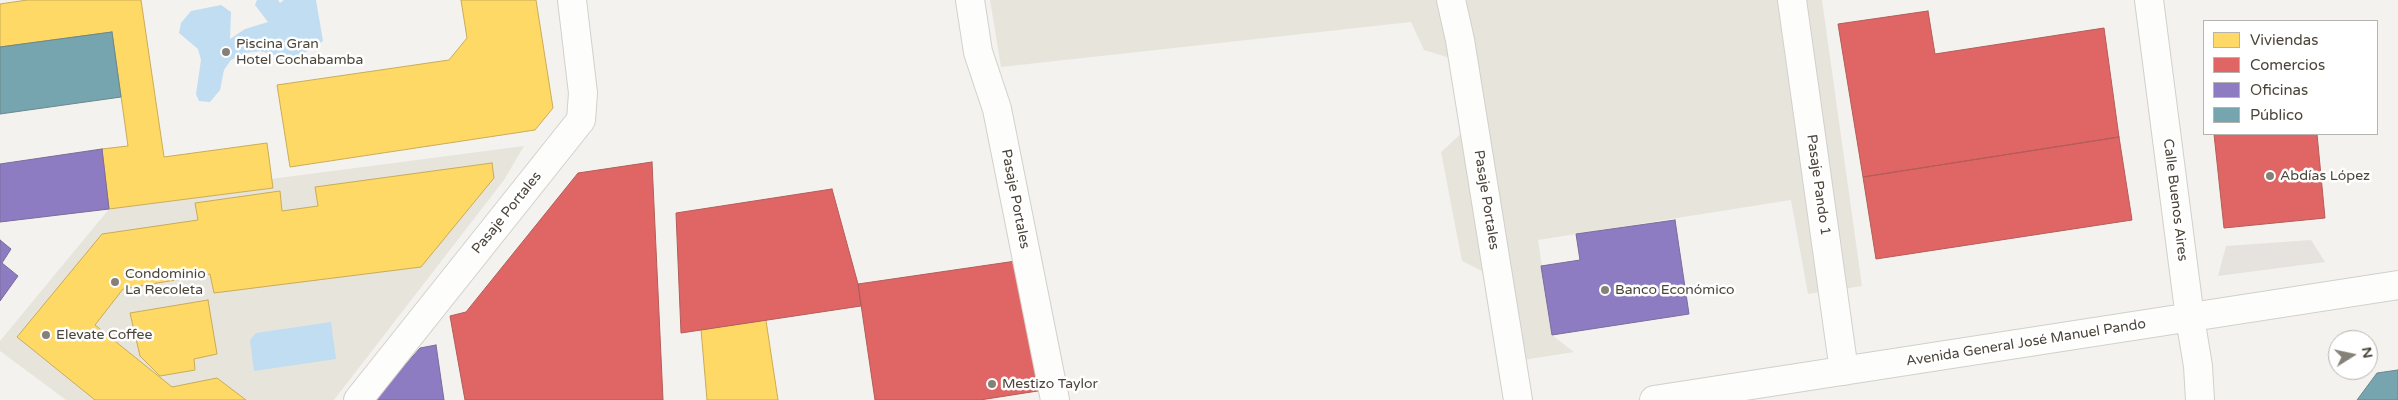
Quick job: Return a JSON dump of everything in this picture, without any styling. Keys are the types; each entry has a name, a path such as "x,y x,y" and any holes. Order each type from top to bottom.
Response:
{"street":[{"name":"Pasaje Portales","path":"358,400 581,120 583,93 572,0"},
{"name":"Pasaje Portales","path":"970,0 978,52 996,109 1055,400"},
{"name":"Pasaje Portales","path":"1451,0 1462,50 1518,400"},
{"name":"Pasaje Pando 1","path":"1792,0 1844,371"},
{"name":"Calle Buenos Aires","path":"2150,0 2190,318 2198,366 2200,400"},
{"name":"Avenida General José Manuel Pando","path":"1654,400 2398,286"}],"shaded area":[{"path":"990,0 1822,0 1862,286 1808,294 1791,200 1538,240 1552,335 1574,352 1498,364 1482,271 1462,261 1441,152 1465,130 1453,59 1424,50 1411,22 1001,67"},
{"name":"Condominio La Recoleta","path":"524,146 504,180 334,400 66,400 0,351 0,341 109,209 272,188 271,179"},
{"path":"2311,240 2325,262 2218,276 2226,246"}],"water":[{"name":"Piscina Gran Hotel Cochabamba","path":"257,0 278,0 280,3 284,0 316,0 323,41 286,65 275,55 260,51 245,53 231,60 224,70 220,90 210,102 199,101 196,94 201,60 198,49 179,33 181,23 191,11 221,5 231,12 230,39 245,29 268,22 255,5"},
{"path":"331,322 336,359 254,371 250,340 256,333"}],"building: Viviendas":[{"path":"27,0 141,0 164,157 267,143 273,188 109,209 102,149 128,146 112,32 0,47 0,4"},
{"path":"461,0 536,0 553,108 535,130 290,167 277,85 449,60 467,38"},
{"name":"Condominio La Recoleta","path":"492,163 494,178 421,267 214,293 210,274 123,289 95,325 172,387 217,378 246,400 95,400 17,337 102,234 198,220 195,203 280,191 282,211 318,206 315,187"},
{"path":"208,300 217,354 194,359 195,370 160,376 140,356 130,313"},
{"path":"765,314 778,400 707,400 701,329"}],"building: Comercios":[{"path":"1928,11 1935,54 2104,28 2119,137 1863,177 1838,24"},
{"name":"Abdías López","path":"2214,135 2317,135 2325,218 2224,228"},
{"path":"2119,137 2132,220 1876,259 1863,177"},
{"path":"652,162 663,400 465,400 450,316 466,312 578,173"},
{"path":"832,189 858,284 861,306 681,333 676,213"},
{"path":"1016,261 1044,390 980,400 875,400 858,284"}],"building: Oficinas":[{"path":"102,149 109,209 0,222 0,164"},
{"path":"1675,220 1689,314 1552,335 1541,266 1580,260 1576,234"},
{"path":"0,240 11,249 2,263 18,276 0,301"},
{"path":"436,345 444,400 378,400 377,397 420,348"}],"building: Público":[{"path":"112,32 121,97 0,114 0,47"},
{"path":"2398,370 2398,400 2357,400 2372,380 2378,380 2378,373"}],"place":[{"name":"Piscina Gran Hotel Cochabamba","path":"226,52"},
{"name":"Abdías López","path":"2270,176"},
{"name":"Condominio La Recoleta","path":"115,282"},
{"name":"Banco Económico","path":"1605,290"},
{"name":"Elevate Coffee","path":"46,335"},
{"name":"Mestizo Taylor","path":"992,384"}]}
